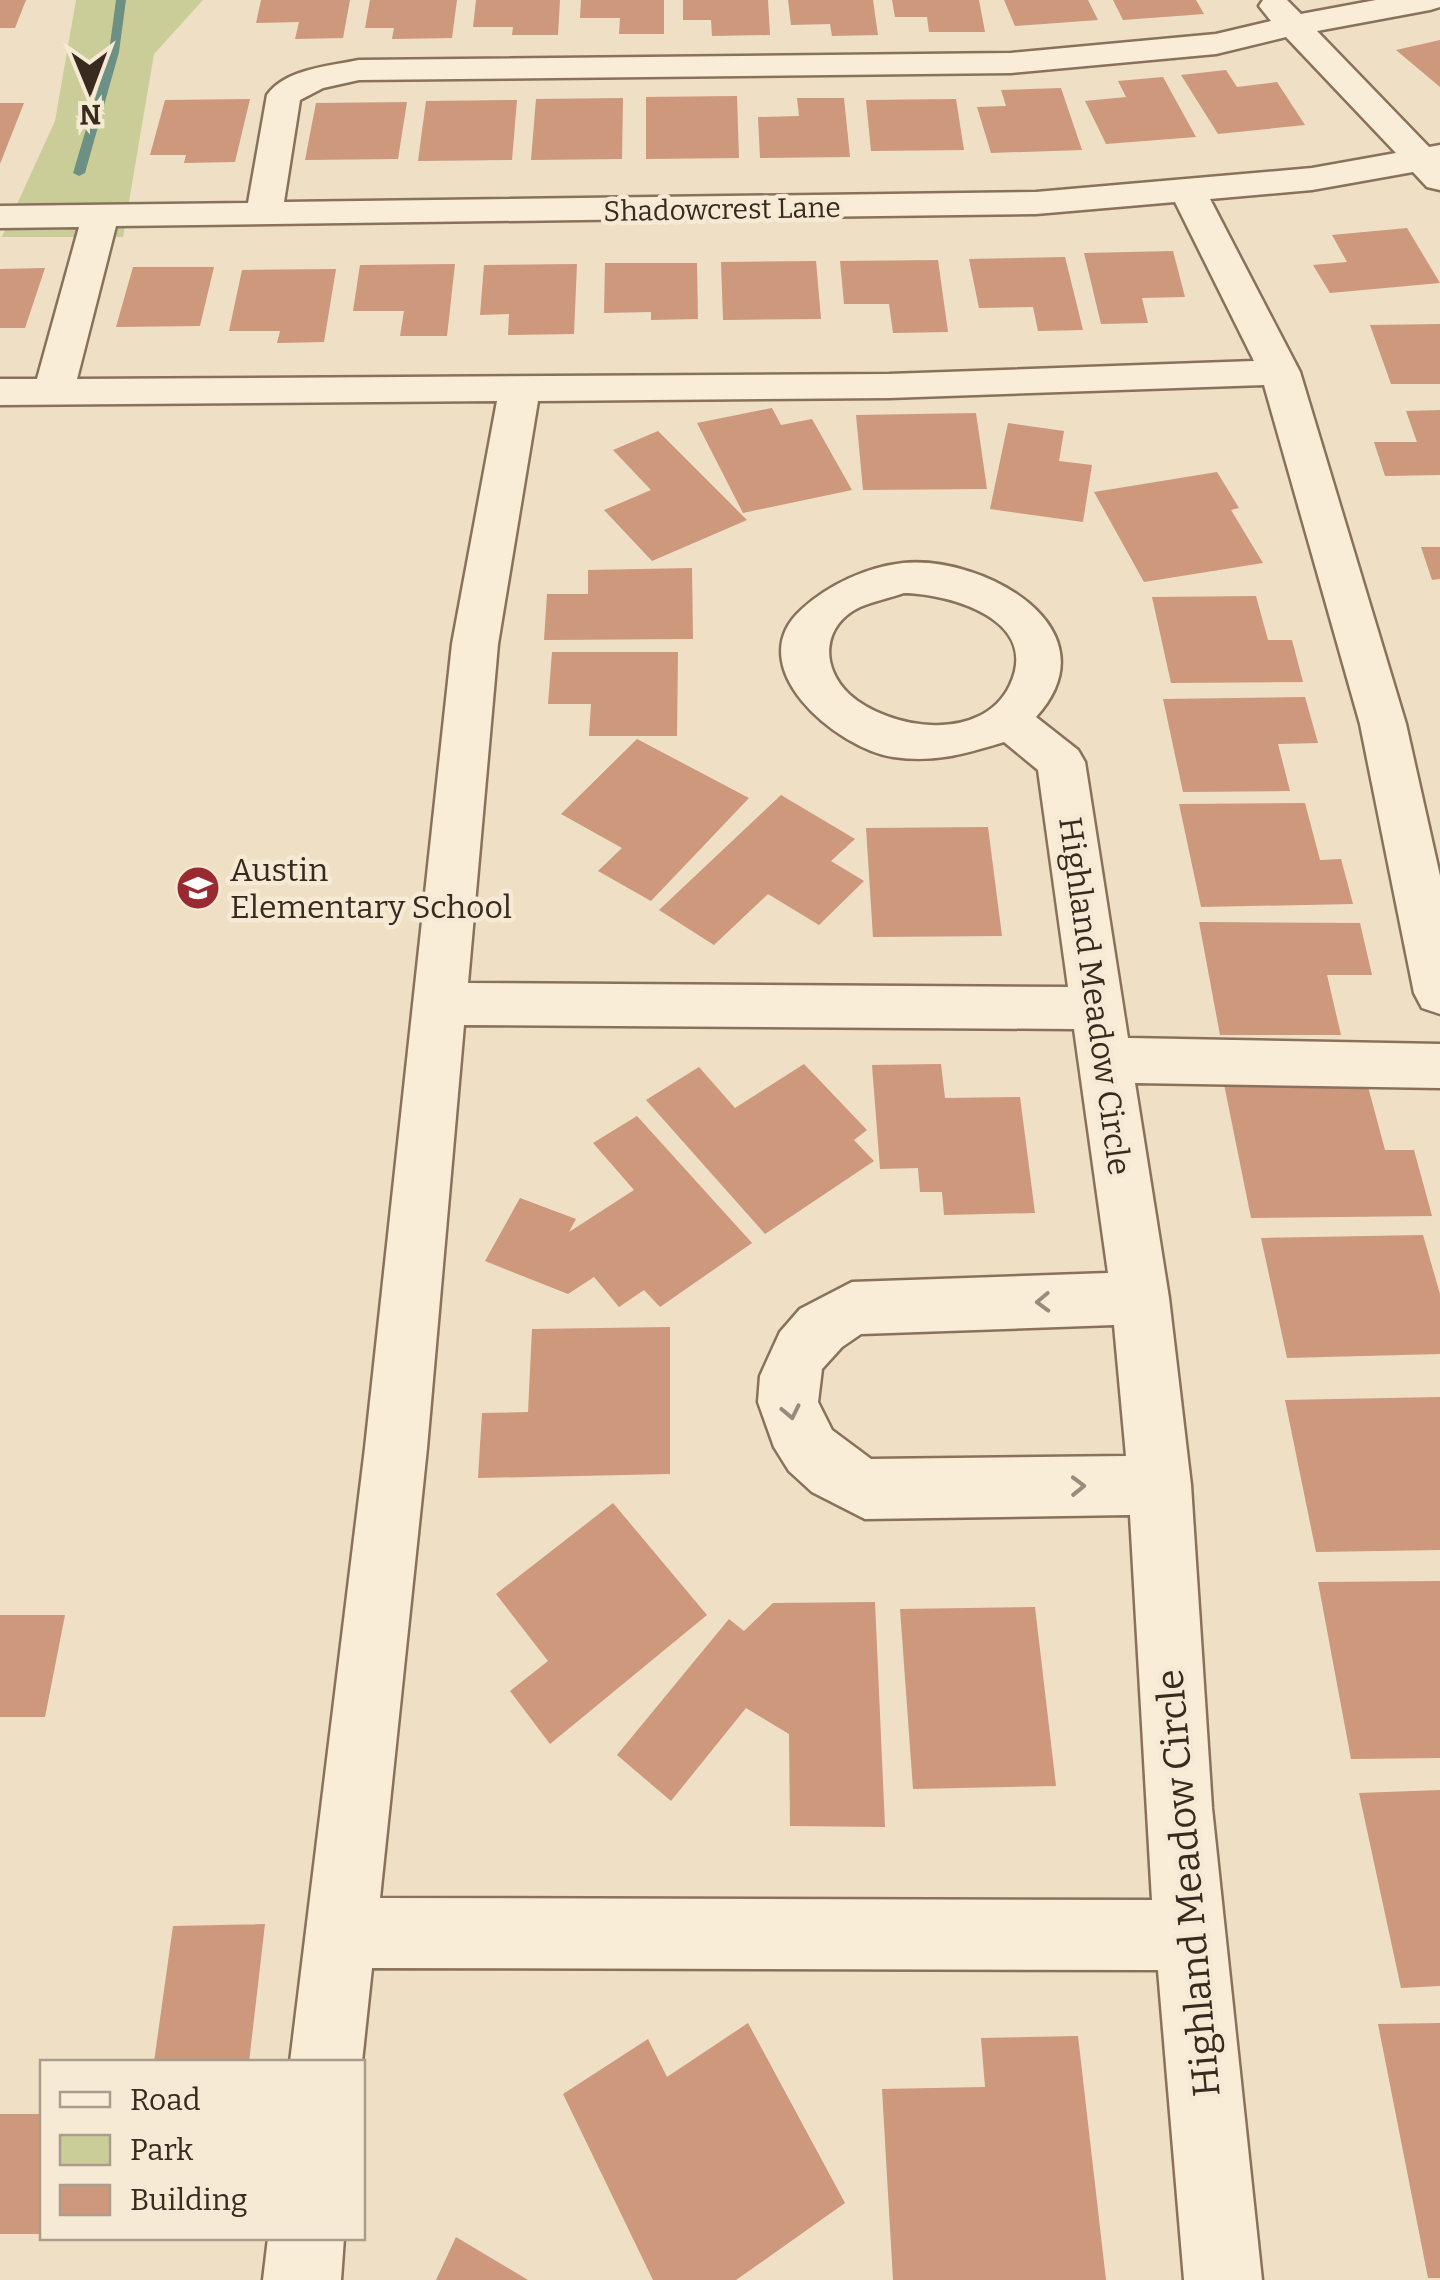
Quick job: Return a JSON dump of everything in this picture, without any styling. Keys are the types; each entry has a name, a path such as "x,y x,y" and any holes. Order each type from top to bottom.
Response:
{"street":[{"path":"264,214 284,95 312,80 358,70 1011,63 1216,44 1281,12 1430,0"},
{"path":"1281,12 1434,165"},
{"name":"Shadowcrest Lane","path":"0,217 1036,203 1434,165"},
{"path":"1187,190 1280,372 1384,724 1440,993"},
{"path":"54,392 100,216"},
{"path":"0,392 889,386 1280,372"},
{"path":"326,2060 396,1448 475,644 520,388"},
{"path":"902,578 934,578 993,597 1016,614 1031,634 1039,657 1037,680 1027,701 1007,720 954,740 892,739 863,729 838,715 819,697 808,679 803,659 805,640 813,622 845,593 902,578"},
{"name":"Highland Meadow Circle","path":"1007,720 1061,762 1140,1298 1160,1485 1178,1808 1223,2280"},
{"path":"440,1004 1099,1034 1440,1066"},
{"path":"1140,1298 852,1308 828,1320 800,1348 787,1385 788,1411 798,1437 815,1459 838,1477 865,1489 1160,1485"},
{"path":"341,1933 1190,1935"},
{"path":"302,2280 306,2240"}],"green space":[{"path":"76,0 203,0 154,54 123,237 2,237 55,121"}],"building":[{"path":"0,0 26,0 15,28 0,28"},
{"path":"261,0 350,0 343,38 295,39 299,22 256,23"},
{"path":"370,0 457,0 452,38 392,39 394,28 365,28"},
{"path":"476,0 560,0 558,35 512,35 513,27 473,27"},
{"path":"581,0 664,0 664,34 619,34 620,18 580,18"},
{"path":"683,0 768,0 770,35 712,36 711,20 683,20"},
{"path":"788,0 873,0 878,35 832,36 830,24 791,25"},
{"path":"892,0 979,0 985,32 929,32 927,17 895,17"},
{"path":"1004,0 1088,0 1098,20 1015,26"},
{"path":"1113,0 1196,0 1204,14 1123,20"},
{"path":"1440,40 1440,87 1396,50"},
{"path":"1226,70 1237,87 1277,82 1305,125 1218,134 1181,75"},
{"path":"1163,77 1196,137 1106,144 1085,101 1126,97 1118,81"},
{"path":"1061,88 1082,150 991,153 977,107 1006,106 1001,90"},
{"path":"737,96 739,158 646,159 646,97"},
{"path":"623,98 622,159 531,160 536,99"},
{"path":"797,98 844,98 850,157 760,158 758,117 799,116"},
{"path":"250,99 235,162 184,163 186,155 150,155 165,100"},
{"path":"956,99 964,150 871,151 866,100"},
{"path":"517,100 512,160 418,161 426,101"},
{"path":"407,102 398,159 305,160 316,103"},
{"path":"0,103 24,103 0,164"},
{"path":"1407,228 1440,283 1330,293 1313,265 1347,262 1332,235"},
{"path":"1173,251 1185,297 1142,298 1148,323 1101,324 1084,253"},
{"path":"1065,257 1083,330 1038,331 1033,307 979,308 969,259"},
{"path":"938,260 948,332 893,333 889,304 844,304 840,261"},
{"path":"816,261 821,319 723,320 721,262"},
{"path":"605,263 697,263 698,319 651,320 651,312 604,313"},
{"path":"455,264 447,336 400,336 404,311 353,311 360,265"},
{"path":"577,264 574,334 508,335 509,314 480,315 484,265"},
{"path":"133,267 214,267 200,326 116,327"},
{"path":"45,268 25,328 0,328 0,269"},
{"path":"336,269 324,342 277,343 280,331 229,331 242,270"},
{"path":"1440,324 1440,384 1391,384 1370,325"},
{"path":"772,408 781,425 812,419 852,490 743,513 697,423"},
{"path":"1440,410 1440,475 1385,476 1374,442 1417,442 1406,411"},
{"path":"976,413 987,489 863,490 856,415"},
{"path":"1008,423 1064,431 1059,461 1092,465 1083,522 990,509"},
{"path":"658,431 747,520 652,561 604,510 651,490 613,450"},
{"path":"1217,472 1239,508 1231,510 1263,563 1144,582 1094,492"},
{"path":"1421,547 1440,547 1440,579 1432,580"},
{"path":"692,568 693,639 544,640 547,594 588,594 588,570"},
{"path":"1256,596 1268,640 1292,640 1303,682 1171,683 1152,597"},
{"path":"552,652 678,652 677,736 589,736 591,704 548,704"},
{"path":"1305,697 1318,743 1278,744 1290,791 1183,792 1163,699"},
{"path":"637,739 749,798 651,901 598,871 622,848 561,814"},
{"path":"781,795 855,839 831,861 864,881 819,925 768,894 714,945 659,910"},
{"path":"1305,803 1320,860 1341,859 1353,904 1201,907 1179,804"},
{"path":"988,827 1002,936 873,937 866,828"},
{"path":"1199,922 1360,923 1372,975 1327,975 1341,1035 1220,1035"},
{"path":"804,1064 867,1130 854,1140 874,1161 765,1234 646,1100 699,1067 735,1108"},
{"path":"941,1064 945,1098 1020,1097 1035,1213 944,1215 942,1192 920,1192 918,1168 880,1169 872,1065"},
{"path":"1367,1083 1385,1150 1414,1150 1432,1216 1251,1218 1224,1084"},
{"path":"637,1116 752,1243 660,1307 644,1290 619,1307 594,1277 568,1294 485,1261 520,1198 576,1219 569,1232 634,1190 593,1143"},
{"path":"1423,1235 1440,1294 1440,1354 1287,1358 1261,1238"},
{"path":"670,1327 670,1474 478,1478 482,1413 528,1412 532,1329"},
{"path":"1440,1397 1440,1550 1316,1552 1285,1400"},
{"path":"613,1503 707,1615 550,1744 510,1691 548,1661 496,1594"},
{"path":"1440,1581 1440,1758 1351,1759 1318,1582"},
{"path":"875,1602 885,1827 790,1826 789,1734 746,1708 671,1801 617,1755 729,1619 744,1631 773,1603"},
{"path":"1035,1607 1056,1786 913,1789 900,1609"},
{"path":"0,1615 65,1615 45,1717 0,1717"},
{"path":"1440,1790 1440,1986 1401,1988 1359,1793"},
{"path":"265,1924 249,2060 154,2060 173,1926"},
{"path":"748,2023 845,2203 736,2280 653,2280 563,2094 648,2039 667,2077"},
{"path":"1440,2023 1440,2278 1428,2278 1378,2024"},
{"path":"1078,2036 1106,2280 893,2280 882,2089 985,2087 981,2038"},
{"path":"0,2114 40,2114 40,2234 0,2234"},
{"path":"456,2237 528,2280 436,2280"}],"waterway":[{"path":"79,173 114,52 121,0"}],"place":[{"name":"Austin Elementary School","path":"198,888"}]}
